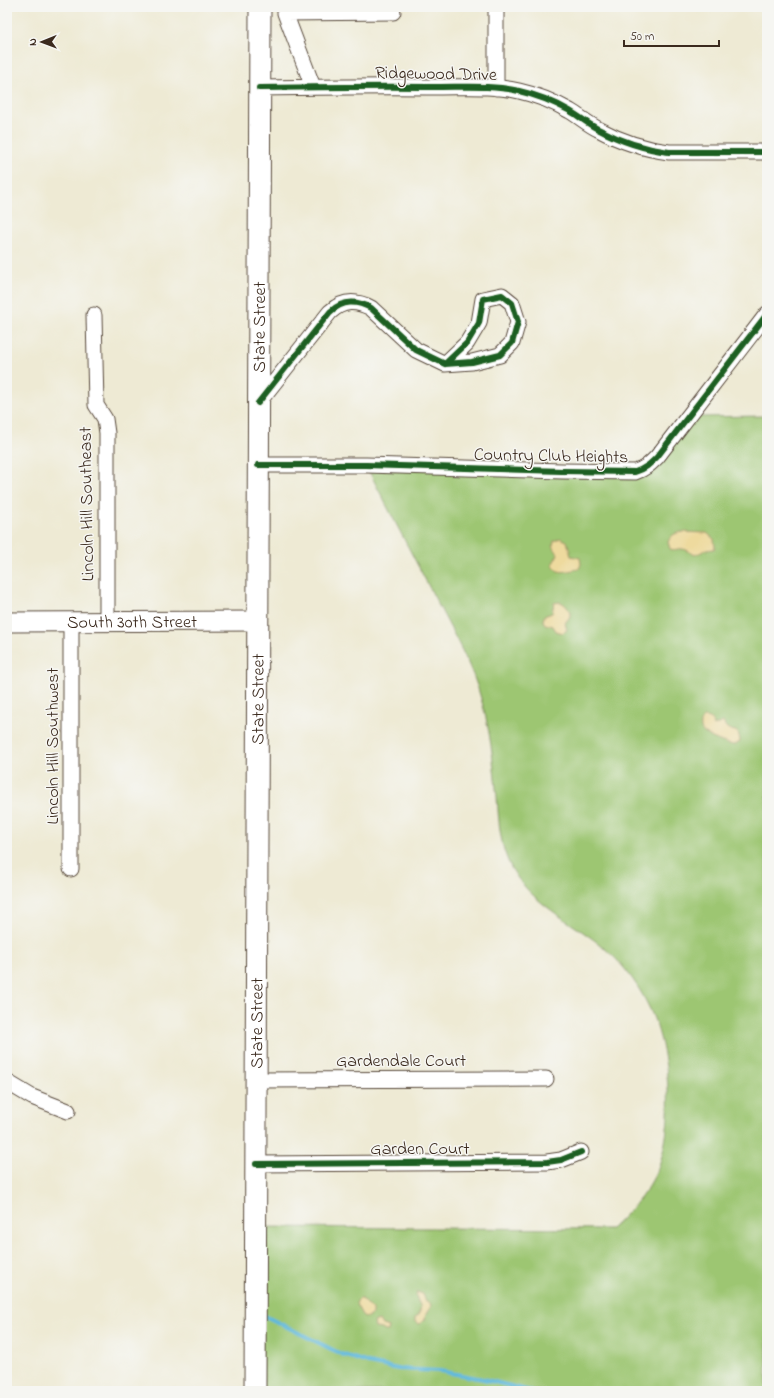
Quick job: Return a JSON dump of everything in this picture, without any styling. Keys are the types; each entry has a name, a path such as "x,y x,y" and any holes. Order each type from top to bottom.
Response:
{"main road":[{"name":"State Street","path":"255,1391 260,7"}],"street":[{"path":"496,7 496,88"},
{"path":"313,87 285,10 393,12"},
{"name":"Ridgewood Drive","path":"259,88 406,86 496,88 518,91 536,96 570,111 596,128 634,145 669,152 767,152"},
{"path":"258,402 330,312 343,303 353,302 371,308 416,350 445,364 472,362 500,355 512,343 518,322 512,303 502,295 483,300 479,323 467,343 445,364"},
{"name":"Country Club Heights","path":"258,465 366,465 635,472 647,467 657,457 767,314"},
{"name":"Lincoln Hill Southeast","path":"94,315 96,405 104,420 107,433 107,622"},
{"name":"South 30th Street","path":"7,622 258,621"},
{"name":"Lincoln Hill Southwest","path":"71,622 71,869"},
{"name":"Gardendale Court","path":"256,1080 546,1079"},
{"path":"7,1082 32,1097 68,1111"},
{"name":"Garden Court","path":"256,1164 547,1162 561,1160 581,1152"}],"green space":[{"path":"767,416 767,1391 255,1391 256,1227 611,1229 641,1198 651,1183 661,1160 665,1143 668,1088 664,1053 653,1016 636,984 615,958 602,946 542,903 517,877 508,861 502,843 489,734 478,689 462,650 366,465 635,472 687,417"}],"sand":[{"path":"682,532 707,533 714,539 715,547 714,549 706,550 695,555 683,549 670,549 668,542 670,538 675,534"},
{"path":"560,538 567,541 571,556 580,558 581,564 579,569 563,572 556,570 554,567 553,563 558,554 553,543"},
{"path":"560,602 566,606 570,613 569,618 565,623 567,630 563,633 556,631 553,626 545,624 543,621 544,616 552,613 554,603"},
{"path":"705,717 710,719 714,726 723,722 727,728 736,731 739,734 740,742 735,745 727,744 702,731 702,718"},
{"path":"417,1292 423,1294 425,1300 430,1303 431,1306 426,1314 425,1320 419,1324 415,1321 415,1318 419,1314 420,1310 416,1295"},
{"path":"358,1299 362,1299 372,1309 372,1314 365,1318 363,1317 356,1304"},
{"path":"379,1320 382,1325 389,1327 388,1331 375,1328 374,1322"}],"waterway":[{"path":"261,1314 341,1354 368,1363 398,1369 440,1371 483,1379 530,1391"}],"cycle path":[{"path":"259,88 479,87 509,89 545,99 570,111 606,133 632,144 650,149 669,152 767,152"},
{"path":"258,403 330,312 345,303 350,302 365,305 371,308 416,350 445,364 472,362 500,355 512,343 518,322 512,303 502,295 483,299 479,323 467,343 445,364"},
{"path":"258,465 366,465 635,472 647,466 657,457 767,314"},
{"path":"256,1164 547,1162 561,1160 581,1152"}]}
